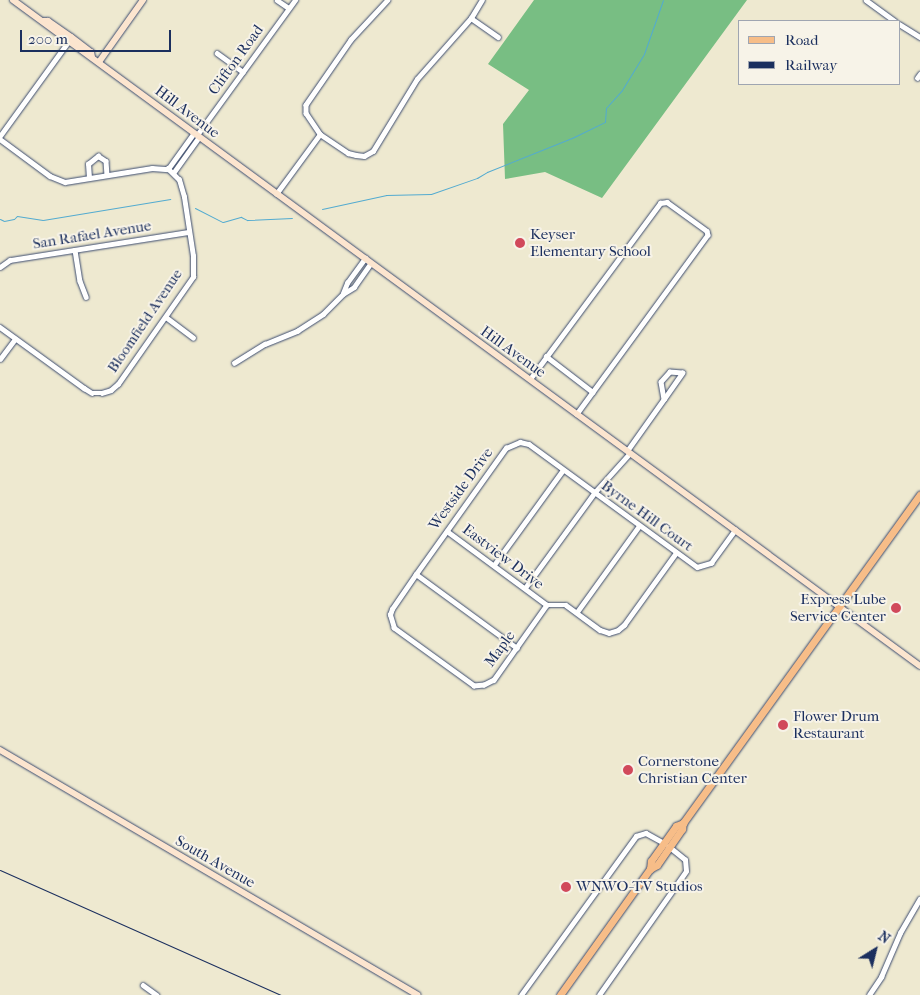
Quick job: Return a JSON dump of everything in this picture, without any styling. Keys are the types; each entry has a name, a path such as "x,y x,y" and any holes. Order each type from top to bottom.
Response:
{"main road":[{"name":"Hill Avenue","path":"13,0 920,666"},
{"path":"98,62 143,0"},
{"name":"Hill Avenue","path":"43,21 48,21 91,52 92,57"},
{"path":"560,995 650,869 651,861 667,845 676,826 683,823 920,494"},
{"name":"South Avenue","path":"0,750 417,995"}],"street":[{"path":"277,0 289,8"},
{"name":"Clifton Road","path":"197,135 295,0"},
{"path":"388,0 355,35 310,96 306,105 306,113 320,134 348,153 364,156 370,154 417,79 471,18 482,0"},
{"path":"866,0 894,20"},
{"path":"471,18 498,37"},
{"path":"900,25 920,37"},
{"path":"68,42 0,138 56,179 65,182 152,168 168,169 174,172 197,135"},
{"path":"217,53 243,72"},
{"path":"276,194 320,134"},
{"path":"168,169 197,135"},
{"path":"89,178 88,164 98,156 106,162 107,175"},
{"name":"Bloomfield Avenue","path":"15,339 92,392 102,393 111,390 118,384 193,277 194,268 184,197 179,180 174,172"},
{"path":"530,379 660,202 667,202 707,231 708,235 577,414"},
{"name":"San Rafael Avenue","path":"0,267 10,260 189,232"},
{"path":"75,250 80,281 86,297"},
{"path":"343,294 347,283 365,258"},
{"path":"234,363 265,344 297,331 323,314 343,294 354,287 371,263"},
{"path":"166,317 194,336"},
{"path":"0,327 15,339 0,358"},
{"path":"546,356 593,392"},
{"path":"526,588 595,492 628,452 682,373 670,372 661,382 664,398"},
{"name":"Westside Drive","path":"463,678 394,628 390,616 395,604 506,448 520,442 529,444 538,451"},
{"name":"Byrne Hill Court","path":"538,451 697,567 711,563 735,530"},
{"path":"494,565 563,470"},
{"path":"577,612 639,526"},
{"name":"Eastview Drive","path":"447,531 526,588 547,606 566,605 600,630 609,633 618,630 676,553"},
{"path":"416,574 517,648"},
{"name":"Maple","path":"463,678 474,686 484,685 494,680 547,606"},
{"path":"521,995 633,839 638,834 646,833 667,845 685,860 686,871 599,995"},
{"path":"868,995 886,968 903,926 920,899"},
{"path":"143,985 158,995"}],"green space":[{"path":"534,0 747,0 602,198 545,172 505,179 503,124 529,90 488,64"}],"waterway":[{"path":"322,209 386,195 431,194 477,178 605,122 606,108 622,90 644,54 663,0"},
{"path":"0,219 4,221 14,219 17,216 43,220 170,199"},
{"path":"195,208 223,222 241,217 247,220 292,218"}],"railway":[{"path":"0,870 281,995"}],"place":[{"name":"Keyser Elementary School","path":"520,243"},
{"name":"Express Lube Service Center","path":"896,608"},
{"name":"Flower Drum Restaurant","path":"783,725"},
{"name":"Cornerstone Christian Center","path":"628,770"},
{"name":"WNWO-TV Studios","path":"566,887"}]}
